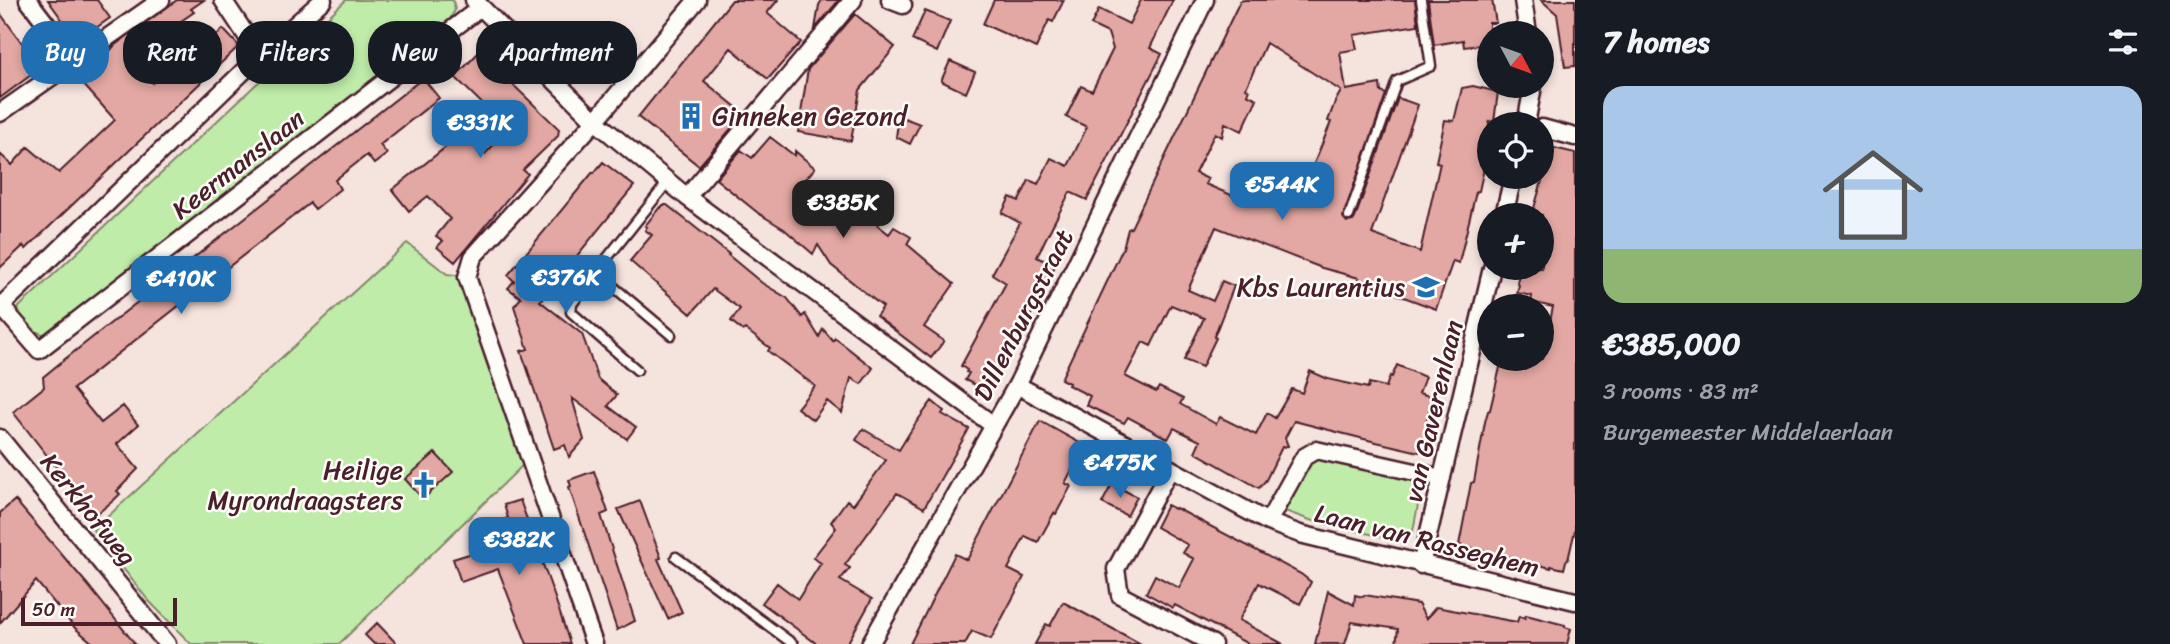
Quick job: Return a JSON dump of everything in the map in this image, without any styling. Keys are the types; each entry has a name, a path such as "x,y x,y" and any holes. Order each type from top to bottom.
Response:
{"street":[{"path":"28,0 44,21"},
{"path":"109,36 161,0"},
{"path":"223,0 237,21"},
{"name":"Keermanslaan","path":"299,21 323,0"},
{"path":"594,644 467,277 473,257 595,121 697,0"},
{"path":"687,197 853,0"},
{"name":"Dillenburgstraat","path":"870,644 1017,385 1205,0"},
{"path":"1523,0 1526,21"},
{"path":"478,3 595,121 668,182 993,425"},
{"name":"Keermanslaan","path":"236,78 0,306 39,350 478,3"},
{"path":"0,113 40,84"},
{"path":"1554,131 1575,137"},
{"name":"van Gaverenlaan","path":"1421,565 1489,280"},
{"name":"Laan van Rasseghem","path":"1017,385 1268,522 1300,534 1421,565 1575,600"},
{"name":"Kerkhofweg","path":"0,438 167,644"},
{"name":"Laan van Rasseghem","path":"1268,522 1304,457 1316,450 1442,478"},
{"path":"1170,469 1116,569 1120,595 1213,644"}],"lane":[{"path":"1349,216 1396,80 1431,66 1421,0"},
{"path":"637,370 571,312 572,304 668,182"},
{"path":"597,272 671,334"},
{"path":"676,557 793,644"}],"green space":[{"path":"346,0 453,0 455,10 447,21 368,21 368,84 50,335 40,333 28,325 18,313 19,307 257,84 354,84 354,21 324,21"},
{"path":"407,243 447,274 463,276 524,464 339,644 191,644 148,600 93,530"},
{"path":"1316,455 1423,479 1413,531 1400,541 1310,520 1282,510 1309,460"}],"building":[{"path":"48,0 97,0 110,18 106,21 63,21"},
{"path":"177,0 204,0 191,9 194,12 181,21 148,21"},
{"path":"732,0 778,0 767,13 801,42 768,79 731,48 704,81 741,111 741,117 699,166 638,117"},
{"path":"822,0 839,0 815,29 819,5"},
{"path":"994,0 1064,0 1053,22 1049,20 1036,48 983,24"},
{"path":"1141,0 1173,0 1150,48 1162,54 1087,200 1070,192 1045,240 1037,257 1055,266 989,392 965,380 969,373 961,366 1006,283 992,274 1020,223 1002,213 1010,197 1019,201 1029,180 1038,184 1051,158 1068,166 1087,127 1066,117 1081,86 1092,91 1113,49 1108,33 1091,25 1099,9 1129,24"},
{"path":"1415,0 1418,25 1354,35 1357,49 1340,52 1346,90 1380,84 1381,92 1386,94 1343,217 1347,222 1355,218 1398,98 1418,105 1372,234 1420,252 1440,163 1436,162 1445,120 1454,121 1462,88 1477,87 1477,98 1497,98 1495,112 1477,112 1477,189 1479,189 1476,192 1459,263 1453,261 1436,309 1358,280 1359,278 1322,268 1216,227 1188,290 1213,301 1222,281 1234,286 1214,337 1216,338 1202,367 1184,360 1204,318 1171,305 1151,346 1143,342 1125,376 1156,392 1159,387 1183,399 1180,404 1216,424 1220,417 1256,435 1267,413 1275,418 1292,389 1302,393 1310,371 1328,379 1368,388 1369,383 1386,387 1397,365 1425,377 1419,393 1433,397 1427,419 1436,421 1429,452 1419,452 1294,421 1285,438 1288,446 1282,447 1266,480 1259,488 1195,452 1200,441 1174,428 1168,439 1128,417 1124,423 1086,405 1090,396 1061,379 1123,248 1128,229 1131,228 1240,1","holes":["1266,43 1341,91 1328,121 1331,122 1311,171 1307,170 1304,177 1286,170 1274,202 1239,190 1236,197 1205,184 1208,179 1195,173 1215,133 1222,137 1225,123 1242,131 1257,99 1247,94 1249,90 1246,88"]},
{"path":"1428,0 1492,0 1496,21 1477,21 1477,45 1464,47 1463,40 1434,45"},
{"path":"1541,0 1575,0 1575,66 1565,67 1557,14"},
{"path":"925,11 950,21 937,52 912,40"},
{"path":"0,13 21,42 21,82 0,98"},
{"path":"855,14 895,47 860,90 851,141 798,132 808,69"},
{"path":"223,29 236,43 236,49 222,62"},
{"path":"123,39 123,84 199,84 26,249 23,246 0,268 0,154 12,165 28,147 59,173 115,120 83,84 109,84 109,52"},
{"path":"476,55 476,84 512,84 559,129 558,136 523,170 528,174 455,262 437,247 443,241 436,236 450,219 428,196 409,211 392,190 466,131 485,154 508,129 462,84 462,70"},
{"path":"950,61 975,72 966,93 941,81"},
{"path":"415,84 428,84 439,98 380,145 387,154 374,164 367,155 335,180 340,189 315,209 310,203 73,389 101,423 123,406 138,425 117,444 138,469 117,491 120,494 98,513 92,513 13,412 44,387 43,377"},
{"path":"899,116 920,124 910,144 896,137"},
{"path":"770,137 795,156 795,151 815,168 803,182 839,209 846,200 889,234 894,227 911,237 907,244 954,284 924,327 944,341 931,358 876,316 883,307 831,265 818,245 813,254 716,179 741,150 752,158"},
{"path":"1554,148 1575,153 1575,530 1564,569 1459,545 1485,422 1499,371 1554,371 1554,294 1517,293 1518,280 1554,280 1554,203 1536,203 1540,189 1554,189"},
{"path":"603,162 634,186 540,301 582,334 598,379 617,395 608,406 636,427 627,439 572,398 584,440 569,457 565,445 554,449 521,351 528,349 514,306 521,298 508,288 514,281 508,275"},
{"path":"663,205 667,205 762,283 787,298 802,317 805,314 819,337 823,329 833,341 835,338 873,368 861,384 851,378 842,413 827,401 813,420 797,408 815,386 768,351 770,348 731,321 740,309 713,289 691,314 630,261 652,235 645,230 645,226"},
{"path":"932,401 944,411 942,414 969,429 924,508 897,493 845,565 850,568 840,580 872,599 847,644 817,644 762,603 777,583 798,599 821,563 813,558 836,528 831,522 847,500 853,505 886,460 856,440 863,429 899,450"},
{"path":"1040,421 1085,446 1065,483 1071,486 1056,514 1054,513 1038,542 1025,536 1008,569 1024,577 991,639 972,631 965,644 910,644 955,554 967,560"},
{"name":"Heilige Myrondraagsters","path":"435,453 453,472 423,499 405,479"},
{"path":"594,471 608,512 601,515 635,621 617,630 569,487 569,480"},
{"path":"1112,484 1137,497 1127,516 1102,503"},
{"path":"15,500 135,644 94,644 75,628 36,581 0,623 0,513"},
{"path":"520,500 570,644 527,644 498,569 461,582 453,559 495,546 488,525 508,518 504,505"},
{"path":"640,501 661,558 658,559 682,612 668,619 618,509"},
{"path":"1167,505 1301,574 1311,582 1300,604 1259,583 1239,620 1283,644 1248,644 1175,605 1173,608 1146,593 1155,575 1179,588 1194,559 1183,553 1188,545 1156,527"},
{"path":"1328,591 1354,605 1355,595 1418,604 1426,619 1436,607 1517,622 1519,616 1525,618 1526,615 1571,629 1567,644 1396,644 1398,629 1352,622 1345,644 1315,644"},
{"path":"1063,602 1141,644 1035,644 1046,624 1050,626"},
{"path":"377,623 397,644 374,644 365,635"}],"place":[{"name":"Ginneken Gezond","path":"691,116"},
{"name":"Kbs Laurentius","path":"1426,287"},
{"name":"Heilige Myrondraagsters","path":"424,485"}]}
